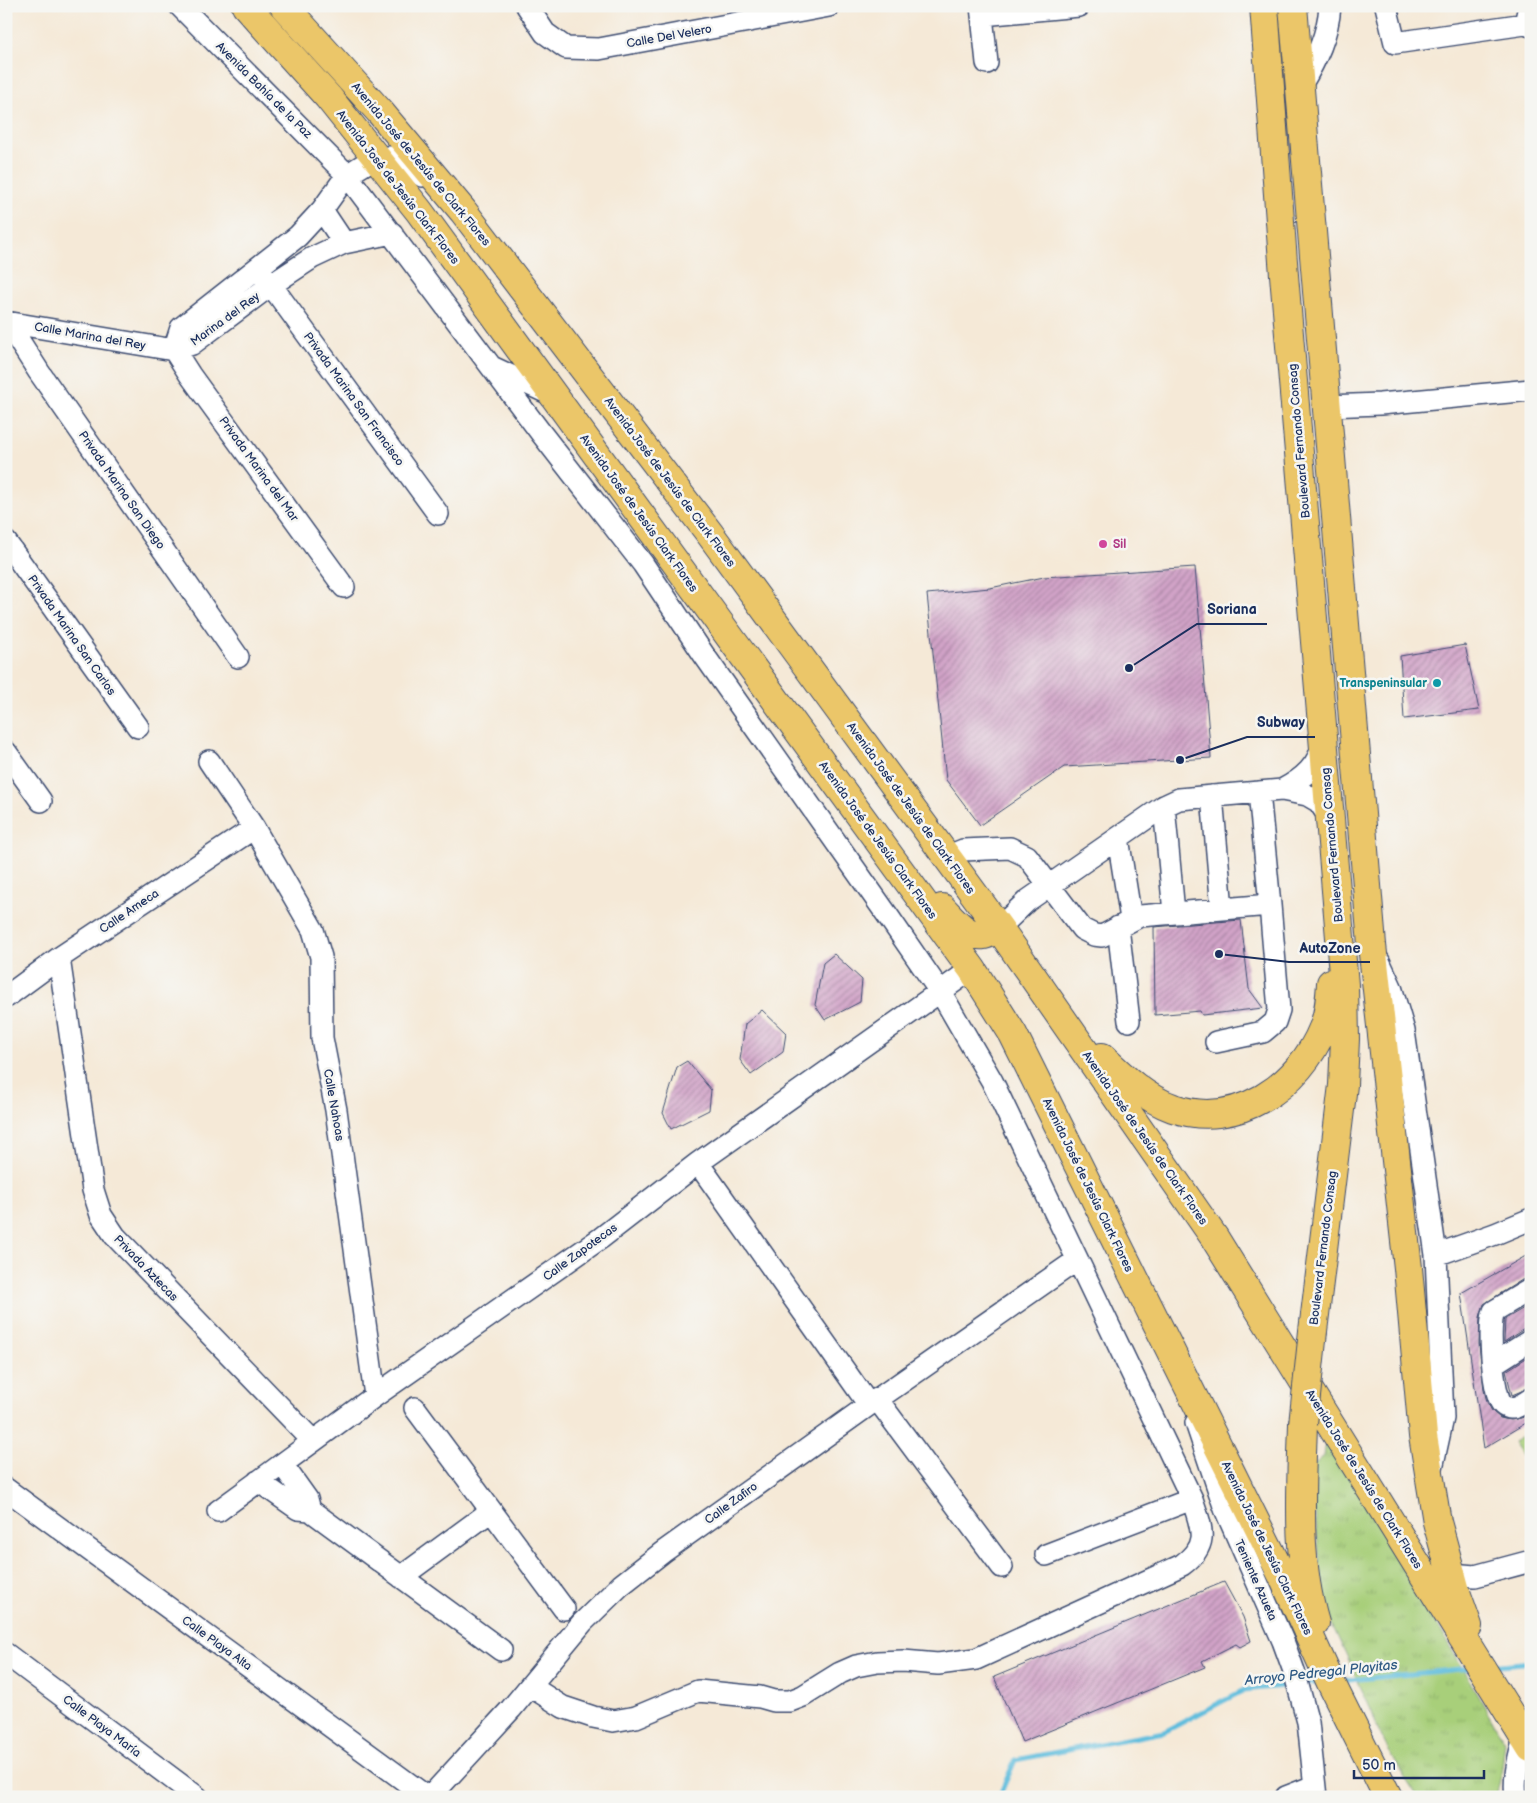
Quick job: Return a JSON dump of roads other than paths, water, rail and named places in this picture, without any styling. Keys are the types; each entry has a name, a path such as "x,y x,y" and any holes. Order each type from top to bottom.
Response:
{"highway":[{"name":"Avenida José de Jesús Clark Flores","path":"246,6 328,97 419,211 902,872 972,970 1013,1034 1282,1575 1331,1684 1369,1762"},
{"name":"Avenida José de Jesús de Clark Flores","path":"284,6 380,112 464,211 710,534 993,920 1214,1237 1486,1673"},
{"name":"Boulevard Fernando Consag","path":"1264,6 1284,275 1315,627 1345,1012 1343,1085 1303,1424 1300,1506 1306,1579 1314,1621 1369,1762"},
{"path":"1294,6 1372,945 1408,1268 1423,1436 1437,1522 1460,1604 1486,1673 1527,1743"},
{"path":"328,97 351,115 380,112"},
{"path":"1315,627 1345,625"},
{"path":"902,872 968,932 976,935 985,935 993,920"},
{"path":"1065,1023 1137,1088 1158,1102 1192,1113 1205,1114 1234,1110 1275,1091 1294,1074 1310,1054 1324,1027 1327,1015 1340,932"},
{"path":"1369,1762 1388,1797"}],"street":[{"name":"Avenida Bahía de la Paz","path":"180,6 347,175 392,233 492,367 644,564 704,655 941,992 992,1081 1192,1499 1202,1529 1202,1540 1192,1558 1182,1565 976,1659 938,1664 903,1661 877,1662 856,1666 840,1673 803,1696 790,1701 774,1701 760,1697 698,1691 636,1717 613,1721 593,1717 563,1706 530,1686"},
{"name":"Calle Del Velero","path":"527,6 545,33 566,48 599,49 829,6"},
{"path":"987,63 981,11 1079,6"},
{"path":"1301,84 1313,66 1323,44 1330,6"},
{"path":"1386,6 1395,43 1528,19"},
{"path":"347,175 376,157 400,157 464,211"},
{"name":"Marina del Rey","path":"174,350 181,328 298,236 322,210 347,175"},
{"path":"322,210 344,243"},
{"name":"Marina del Rey","path":"174,350 192,344 271,285 312,258 344,243 392,233"},
{"name":"Privada Marina San Francisco","path":"258,268 438,514"},
{"name":"Calle Marina del Rey","path":"7,322 174,350"},
{"name":"Privada Marina San Diego","path":"7,322 39,372 238,657"},
{"name":"Privada Marina del Mar","path":"174,350 190,375 344,587"},
{"path":"492,367 552,395"},
{"path":"1327,406 1380,404 1531,390"},
{"name":"Privada Marina San Carlos","path":"6,542 138,727"},
{"path":"1282,790 1298,782 1312,768 1322,749 1323,736"},
{"path":"6,752 41,801"},
{"name":"Calle Nahoas","path":"209,761 254,828 313,930 322,956 322,1038 336,1110 375,1396"},
{"path":"993,920 1027,901 1164,806 1179,799 1282,790 1307,795 1318,802 1330,817"},
{"path":"1216,1042 1263,1032 1275,1022 1279,1010 1259,792"},
{"path":"1212,796 1222,909"},
{"path":"1164,806 1174,913"},
{"name":"Calle Ameca","path":"6,997 59,958 254,828"},
{"path":"1118,838 1125,923 1129,1021"},
{"path":"946,857 963,850 1010,848 1027,856 1082,929 1094,935 1102,936 1140,916 1270,906"},
{"path":"1372,945 1390,987 1404,1030 1436,1255 1443,1418 1430,1478"},
{"name":"Privada Aztecas","path":"59,958 93,1190 101,1215 115,1236 313,1441"},
{"name":"Calle Zapotecas","path":"218,1511 375,1396 601,1238 698,1163 972,970"},
{"path":"698,1163 873,1401 1002,1567"},
{"path":"1436,1255 1531,1219"},
{"name":"Calle Zafiro","path":"428,1797 510,1709 582,1623 621,1585 662,1552 873,1401 1077,1260"},
{"path":"1531,1289 1494,1311 1490,1325 1498,1397 1503,1405 1509,1408 1516,1408 1531,1399"},
{"path":"1493,1364 1531,1340"},
{"name":"Teniente Azueta","path":"1183,1376 1201,1439 1225,1509 1283,1641 1294,1671 1308,1722 1315,1791"},
{"path":"415,1408 564,1609"},
{"path":"282,1464 307,1499 310,1510"},
{"path":"258,1481 298,1509 310,1510 501,1650"},
{"name":"Calle Playa Alta","path":"6,1490 428,1797"},
{"path":"1046,1555 1192,1499"},
{"path":"401,1576 491,1511"},
{"path":"1451,1574 1475,1576 1531,1561"},
{"name":"Calle Playa María","path":"6,1654 197,1797"},
{"path":"1516,1797 1514,1785 1516,1768 1527,1743"},
{"path":"1286,1797 1315,1791"}],"waterway":[{"name":"Arroyo Pedregal Playitas","path":"1491,1666 1531,1662"},
{"name":"Arroyo Pedregal Playitas","path":"1340,1681 1471,1668"},
{"name":"Arroyo Pedregal Playitas","path":"1302,1684 1321,1683"},
{"name":"Arroyo Pedregal Playitas","path":"999,1797 1015,1760 1164,1732 1244,1690 1294,1685"},
{"name":"Arroyo Pedregal Playitas","path":"6,1792 16,1797"}],"place":[{"name":"Sil","path":"1103,544"},
{"name":"Soriana","path":"1129,668"},
{"name":"Transpeninsular","path":"1437,683"},
{"name":"Subway","path":"1180,760"},
{"name":"AutoZone","path":"1219,954"}]}
